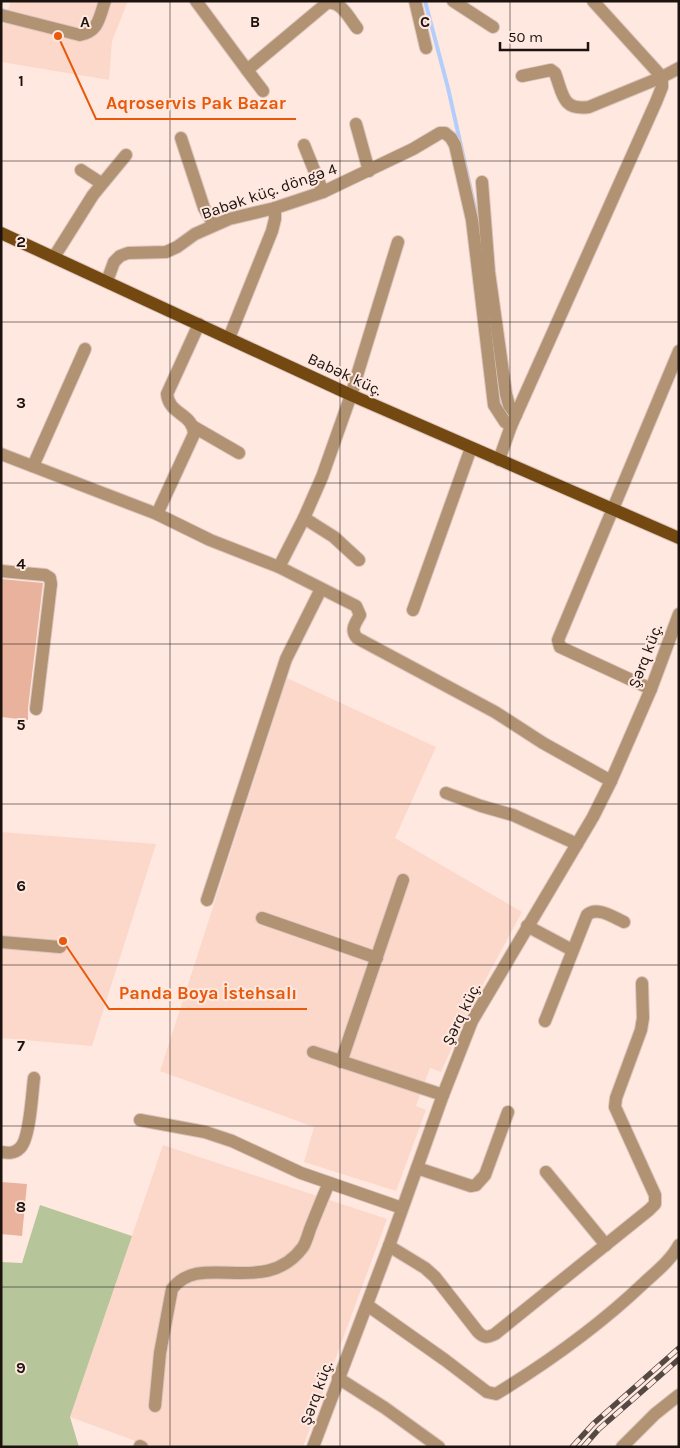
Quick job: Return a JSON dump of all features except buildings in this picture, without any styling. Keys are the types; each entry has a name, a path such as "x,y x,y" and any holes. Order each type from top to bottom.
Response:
{"main road":[{"name":"Babək küç.","path":"1,233 350,395 679,538"}],"street":[{"path":"1,15 80,35 89,33 95,28 105,1"},
{"path":"196,1 264,91"},
{"path":"415,1 426,48"},
{"path":"453,1 493,27"},
{"path":"593,1 673,73"},
{"path":"247,70 327,3 339,4 357,28"},
{"path":"522,76 551,70 555,73 566,102 578,108 589,106 673,73"},
{"path":"499,460 513,420 662,87 673,73"},
{"path":"356,124 369,171"},
{"name":"Babək küç. döngə 4","path":"107,281 114,262 120,256 128,253 166,252 214,225 229,219 275,208 322,192 413,149 440,133 445,133 455,145 472,220 494,405 505,422 513,420"},
{"path":"181,138 204,208 214,225"},
{"path":"304,145 322,192"},
{"path":"54,257 102,183 126,155"},
{"path":"81,170 102,183"},
{"path":"482,182 489,272 505,385 513,420"},
{"path":"229,338 272,231 275,208"},
{"path":"279,567 322,477 398,242"},
{"path":"199,324 167,394 171,406 190,421 194,427 239,452"},
{"path":"33,466 85,349"},
{"path":"650,689 564,649 558,644 558,640 679,351"},
{"path":"157,514 194,434 194,427"},
{"path":"413,610 472,448"},
{"path":"1,454 157,514 210,540 279,567 356,606 360,615 353,629 354,634 358,638 495,712 543,743 611,781"},
{"path":"304,518 334,537 359,560"},
{"path":"1,571 45,575 50,578 51,584 36,708"},
{"path":"207,900 280,676 321,589"},
{"name":"Şərq küç.","path":"313,1447 390,1246 443,1095 472,1021 593,817 611,781 650,689 679,614"},
{"path":"446,793 513,815 577,844"},
{"path":"341,1062 403,880"},
{"path":"545,1021 587,915 592,911 597,911 624,922"},
{"path":"262,918 377,958"},
{"path":"527,926 572,950"},
{"path":"1,942 60,947"},
{"path":"390,1246 426,1268 478,1332 488,1338 650,1210 655,1204 655,1195 615,1107 616,1098 642,1030 642,983"},
{"path":"313,1052 443,1095"},
{"path":"1,1152 16,1152 26,1139 34,1078"},
{"path":"417,1168 471,1186 476,1185 485,1175 508,1112"},
{"path":"140,1120 205,1132 232,1141 283,1165 328,1183 402,1208"},
{"path":"546,1172 606,1245"},
{"path":"155,1406 162,1344 172,1289 177,1282 200,1272 254,1274 274,1269 286,1263 304,1246 328,1183"},
{"path":"367,1306 446,1360 487,1392 496,1394 569,1347 635,1292 668,1260 679,1245"},
{"path":"338,1378 385,1408 438,1447"},
{"path":"622,1447 655,1414 679,1395"}],"shaded area":[{"path":"11,1 128,1 112,41 109,80 1,62 1,31"},
{"path":"287,678 436,747 395,838 522,912 467,1014 441,1072 430,1068 416,1106 426,1110 396,1191 304,1162 314,1127 160,1071"},
{"path":"1,832 156,844 92,1046 1,1038"},
{"path":"163,1145 387,1219 303,1447 152,1447 70,1417"}],"green space":[{"path":"40,1205 132,1236 70,1417 79,1447 1,1447 1,1262 22,1263"}],"waterway":[{"path":"425,1 448,88 476,213"},
{"path":"495,363 501,406"}],"railway":[{"path":"572,1447 593,1424 679,1348"},
{"path":"583,1447 599,1429 679,1359"}],"place":[{"name":"Aqroservis Pak Bazar","path":"58,36"},
{"name":"Panda Boya İstehsalı","path":"63,941"}]}
